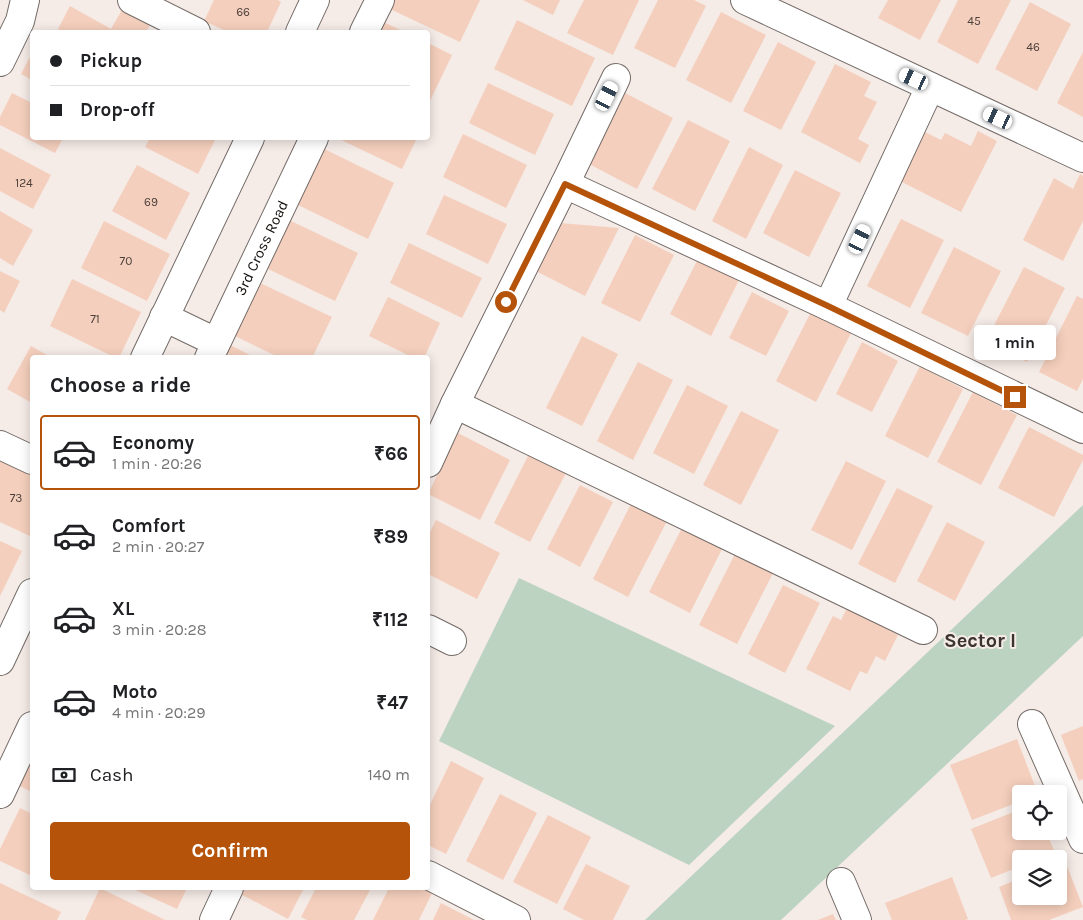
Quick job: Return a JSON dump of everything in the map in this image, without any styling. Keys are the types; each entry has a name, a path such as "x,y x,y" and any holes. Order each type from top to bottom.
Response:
{"street":[{"path":"0,62 20,21 25,0"},
{"path":"301,30 315,0"},
{"path":"365,30 380,0"},
{"path":"745,0 1083,158"},
{"path":"138,3 192,30"},
{"path":"430,459 455,404 616,78"},
{"path":"828,306 930,87"},
{"path":"146,355 249,140"},
{"name":"3rd Cross Road","path":"213,350 313,140"},
{"path":"565,184 828,306 1083,430"},
{"path":"164,316 213,350"},
{"path":"455,404 923,630"},
{"path":"0,444 30,459"},
{"path":"0,661 30,598"},
{"path":"430,630 452,641"},
{"path":"1032,724 1083,839"},
{"path":"0,794 30,730"},
{"path":"430,875 516,920"},
{"path":"841,882 857,920"},
{"path":"214,920 228,890"}],"green space":[{"path":"1083,505 1083,636 781,920 645,920"},
{"path":"519,578 835,726 689,865 439,741"}],"building":[{"path":"214,0 278,0 281,2 268,30 224,30 204,21"},
{"path":"395,0 480,0 460,42 390,9"},
{"path":"523,0 560,0 553,15"},
{"path":"584,0 639,0 613,55 567,33"},
{"path":"658,0 694,0 706,6 675,68 634,48"},
{"path":"888,0 941,0 920,40 878,18"},
{"path":"958,0 1011,0 978,64 937,42"},
{"path":"1030,2 1071,24 1037,91 995,69"},
{"path":"70,6 111,29 123,8 151,23 147,30 58,29"},
{"path":"721,12 766,35 731,103 686,80"},
{"path":"517,20 595,58 572,106 494,69"},
{"path":"381,21 401,30 377,30"},
{"path":"778,42 816,62 781,130 743,111"},
{"path":"430,44 452,55 430,101"},
{"path":"1083,52 1083,117 1057,103"},
{"path":"30,57 30,79 21,74"},
{"path":"835,64 871,82 864,96 877,102 858,139 869,145 860,163 801,132"},
{"path":"488,83 554,114 535,155 469,123"},
{"path":"623,92 673,118 637,189 587,163"},
{"path":"12,93 30,102 30,140 62,140 55,153 0,125 0,117"},
{"path":"688,120 730,141 695,211 652,189"},
{"path":"978,131 997,141 961,212 900,181 925,132 941,140 945,133 971,146"},
{"path":"463,134 527,165 506,208 443,177"},
{"path":"149,140 215,140 198,174 145,147"},
{"path":"341,140 416,140 402,169"},
{"path":"318,146 394,183 368,239 292,202"},
{"path":"749,147 783,165 746,239 712,221"},
{"path":"0,148 51,175 33,209 0,191"},
{"path":"137,165 190,193 166,240 112,211"},
{"path":"795,170 841,193 809,257 763,233"},
{"path":"1080,174 1083,176 1083,221 1063,261 1023,240 1054,178 1073,189"},
{"path":"444,195 507,224 488,264 426,234"},
{"path":"0,211 33,230 13,266 0,258"},
{"path":"901,219 944,240 910,308 867,286"},
{"path":"289,220 358,253 335,301 266,268"},
{"path":"104,221 170,254 147,301 81,268"},
{"path":"560,223 619,228 585,296 536,271"},
{"path":"635,235 674,255 640,322 601,303"},
{"path":"409,243 482,278 462,318 390,283"},
{"path":"954,247 1001,271 968,336 921,313"},
{"path":"698,259 739,280 711,336 670,314"},
{"path":"1024,267 1065,288 1027,362 986,341"},
{"path":"0,271 20,281 4,313 0,310"},
{"path":"72,279 141,312 120,355 110,355 50,326"},
{"path":"258,282 332,317 313,355 274,355 233,335"},
{"path":"752,292 789,311 766,356 729,338"},
{"path":"1077,296 1083,299 1083,379 1077,391 1039,372"},
{"path":"388,297 440,323 425,355 408,355 369,336"},
{"path":"811,312 851,333 816,402 776,381"},
{"path":"582,336 618,354 582,426 546,408"},
{"path":"862,342 898,361 872,412 836,394"},
{"path":"230,345 250,355 225,355"},
{"path":"31,346 47,355 30,355 30,402 7,389"},
{"path":"638,362 673,380 633,460 597,441"},
{"path":"920,366 963,389 928,458 885,436"},
{"path":"687,385 728,406 694,474 653,453"},
{"path":"973,392 1017,415 981,485 937,462"},
{"path":"741,411 779,430 741,505 703,485"},
{"path":"1029,427 1083,455 1083,460 1054,517 998,488"},
{"path":"458,433 510,460 480,520 430,495 430,490"},
{"path":"530,452 567,471 530,542 494,523"},
{"path":"0,460 30,474 30,536 0,522"},
{"path":"846,461 886,481 852,550 811,530"},
{"path":"580,485 613,502 580,567 547,549"},
{"path":"897,488 933,506 895,583 858,564"},
{"path":"632,502 667,521 628,597 593,579"},
{"path":"436,520 500,553 477,599 430,575 430,532"},
{"path":"947,522 985,542 955,601 917,581"},
{"path":"683,526 723,547 690,613 649,592"},
{"path":"0,541 22,551 0,596"},
{"path":"736,552 774,571 737,644 699,625"},
{"path":"783,585 820,603 785,673 748,654"},
{"path":"847,608 898,635 885,661 876,656 867,674 860,671 850,691 806,669 833,616 841,620"},
{"path":"1083,726 1083,779 1079,781 1061,735"},
{"path":"1017,739 1035,785 1012,785 1012,804 972,820 950,765"},
{"path":"30,741 30,791 11,782"},
{"path":"451,761 484,778 446,854 430,846 430,805"},
{"path":"500,794 537,813 503,880 466,861"},
{"path":"20,808 30,813 30,875 0,861 0,849"},
{"path":"1012,813 1012,840 1050,840 1054,850 1012,850 1012,870 991,878 971,829"},
{"path":"548,815 591,837 557,904 513,882"},
{"path":"586,864 630,886 613,920 584,920 563,909"},
{"path":"1067,866 1083,907 1049,920 1011,920 999,887 1012,882 1012,905 1067,905"},
{"path":"952,877 968,919 892,920 885,903"},
{"path":"0,883 61,912 57,920 0,920"},
{"path":"99,890 104,890 165,920 85,920"},
{"path":"135,890 186,890 177,909"},
{"path":"233,890 303,890 288,919"},
{"path":"315,890 370,890 354,920 307,920 301,917"},
{"path":"388,890 426,890 432,893 419,920 373,920"},
{"path":"441,903 474,920 433,920"},
{"path":"833,914 836,920 818,920"}],"district":[{"name":"Sector I","path":"980,640"}],"route":[{"path":"506,302 565,184 828,306 1015,397"}]}
